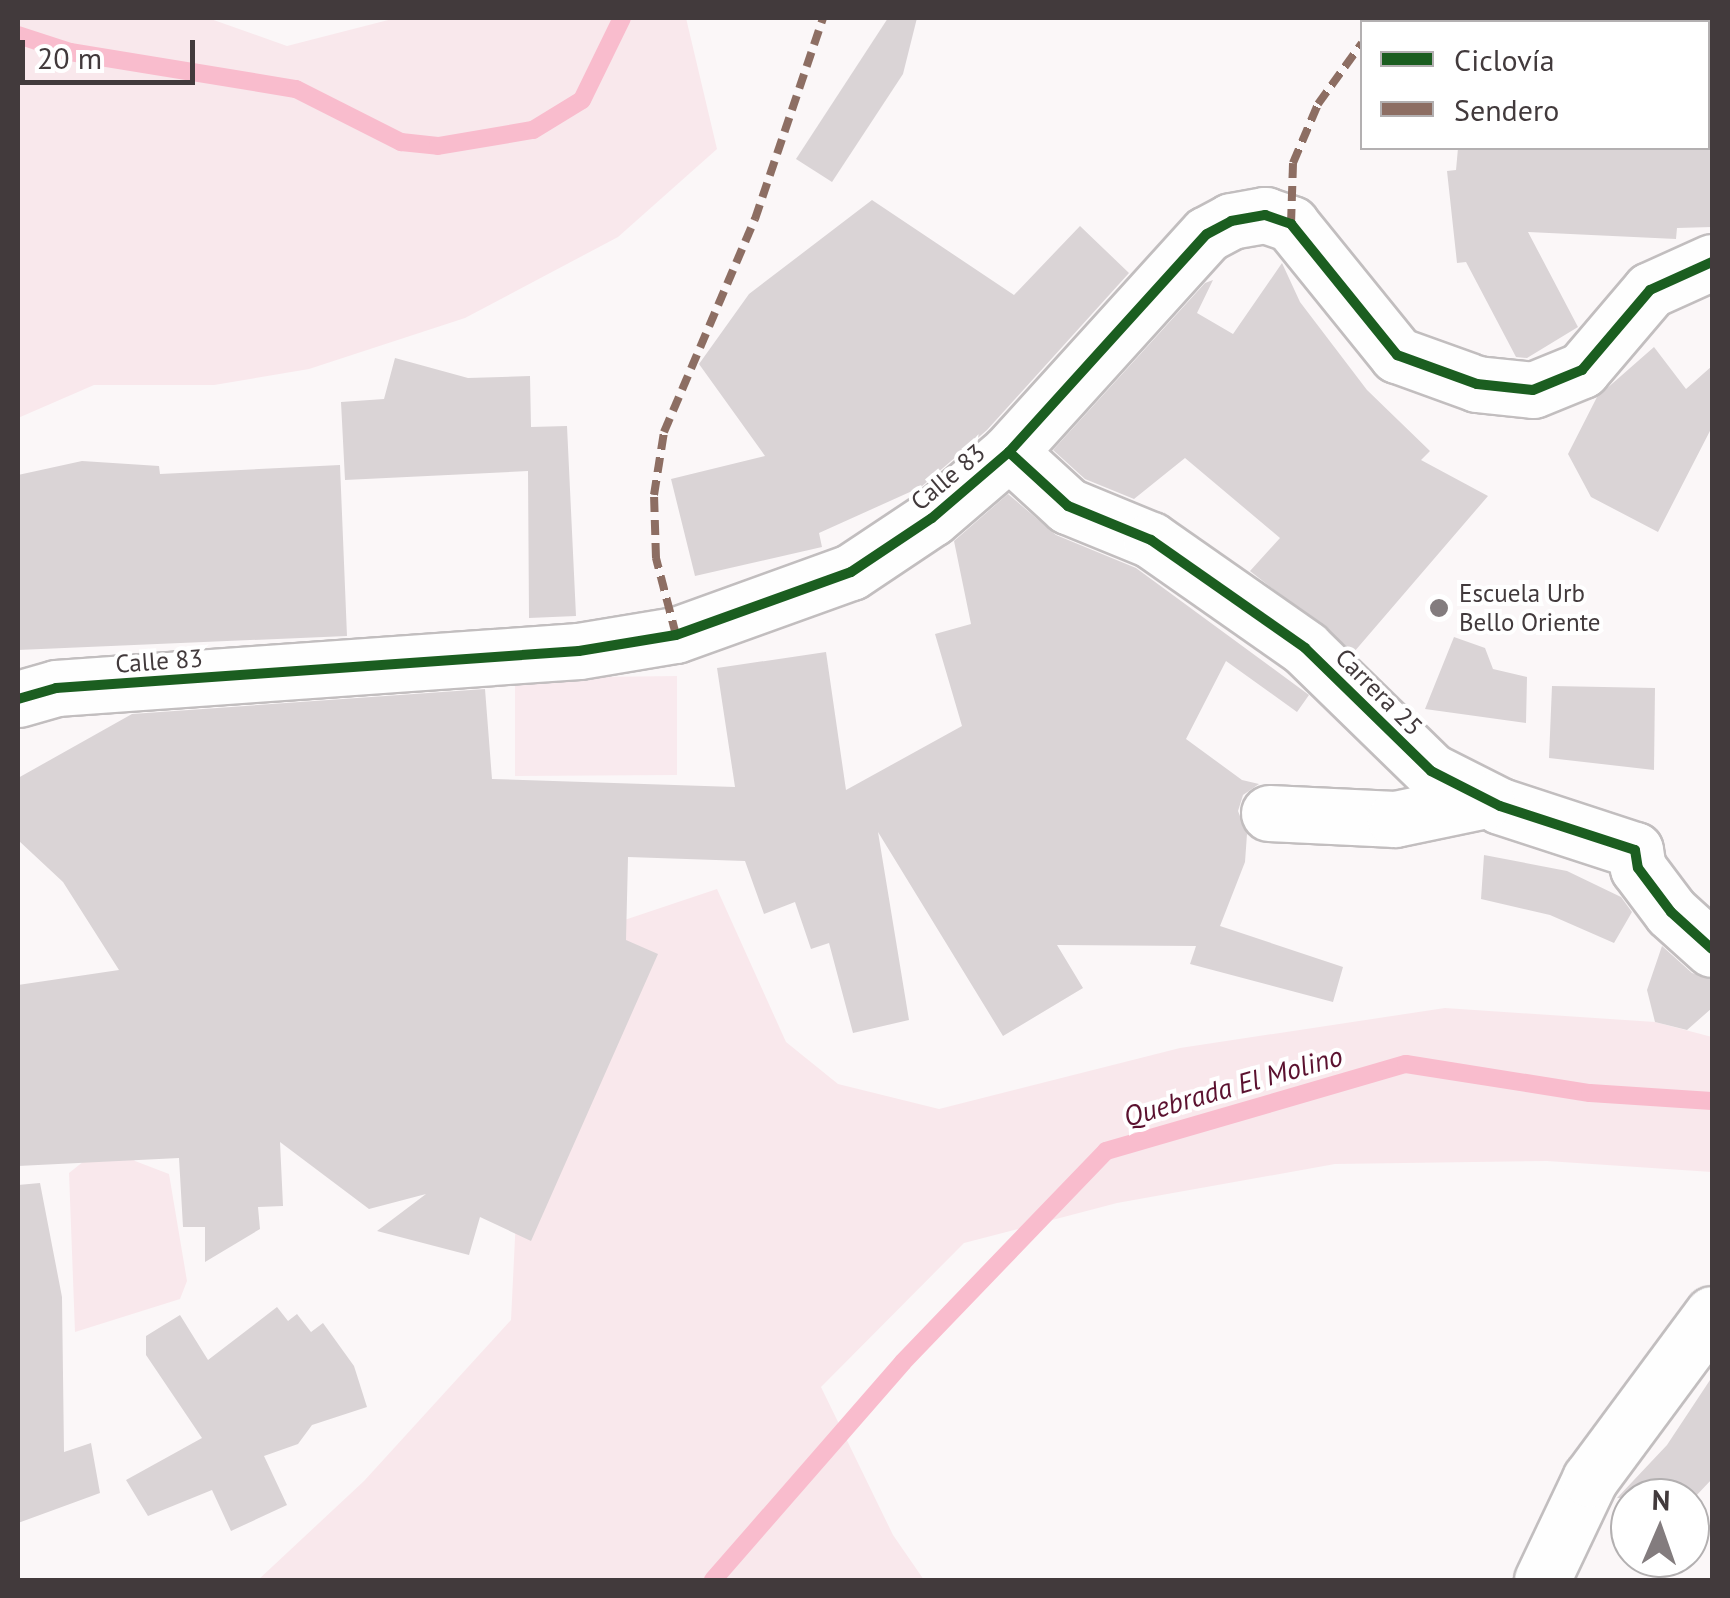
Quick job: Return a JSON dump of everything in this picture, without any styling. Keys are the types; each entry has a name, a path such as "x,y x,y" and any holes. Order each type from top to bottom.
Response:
{"street":[{"name":"Calle 83","path":"18,698 56,688 504,659 676,635 850,572 932,518 1009,452 1207,234 1231,221 1265,214 1291,224 1397,355 1477,384 1533,390 1582,370 1650,290 1712,262"},
{"name":"Carrera 25","path":"1009,452 1068,506 1151,540 1305,648 1430,771 1486,800 1635,850 1638,868 1671,912 1712,949"},
{"path":"1269,813 1395,819 1486,800"},
{"path":"1542,1580 1590,1479 1712,1314"}],"shaded area":[{"path":"18,18 208,18 287,46 396,18 686,18 717,149 618,237 465,318 309,369 214,385 94,385 18,418"},
{"path":"677,676 677,775 515,776 515,678"},
{"path":"717,889 786,1042 838,1084 939,1109 1180,1048 1445,1008 1655,1022 1712,1037 1712,1172 1547,1161 1335,1164 1117,1203 964,1243 821,1387 893,1535 924,1580 258,1580 364,1481 511,1320 529,952"},
{"path":"113,1138 135,1161 169,1174 187,1281 180,1299 75,1332 69,1173"}],"building":[{"path":"888,18 917,18 903,74 832,182 796,159"},
{"path":"1712,148 1712,227 1677,228 1676,239 1528,232 1578,327 1527,358 1516,357 1466,262 1457,263 1447,171 1456,170 1458,150"},
{"path":"872,200 1014,295 1080,226 1129,273 987,430 921,487 819,533 822,547 695,576 671,479 765,456 699,364 749,294"},
{"path":"1282,263 1300,302 1367,390 1430,451 1421,460 1488,496 1354,652 1250,571 1280,538 1185,458 1134,499 1085,479 1053,450 1205,283 1213,280 1197,313 1233,334"},
{"path":"1654,347 1686,389 1712,366 1712,427 1658,532 1591,497 1568,454 1597,397"},
{"path":"395,358 468,378 530,376 531,427 567,426 576,616 529,618 528,471 345,480 341,402 384,399"},
{"path":"82,461 159,466 160,474 340,465 347,636 18,650 18,475"},
{"path":"1008,494 1056,535 1136,568 1309,695 1297,712 1226,661 1186,739 1242,780 1259,784 1243,795 1238,811 1247,834 1245,862 1220,926 1343,967 1333,1002 1190,964 1196,946 1057,945 1083,988 1003,1036 878,832 909,1020 853,1033 829,943 811,949 795,902 764,914 745,861 628,857 626,940 658,954 531,1241 480,1217 469,1255 377,1231 426,1194 369,1209 280,1142 283,1206 258,1207 260,1229 205,1262 205,1227 183,1227 179,1158 18,1166 18,985 119,970 63,882 18,840 18,778 132,714 485,689 492,779 735,787 717,668 826,652 846,790 962,726 935,634 971,624 954,541"},
{"path":"1454,637 1485,648 1493,669 1527,677 1526,723 1425,709"},
{"path":"1552,686 1655,688 1654,770 1549,758"},
{"path":"1484,855 1567,871 1621,897 1632,912 1614,943 1550,915 1481,899"},
{"path":"1662,946 1692,973 1712,979 1712,1008 1687,1030 1655,1022 1647,990"},
{"path":"40,1183 62,1297 64,1452 91,1443 100,1493 18,1523 18,1185"},
{"path":"277,1307 288,1321 297,1314 311,1332 323,1323 354,1366 367,1407 312,1425 298,1444 264,1456 287,1505 231,1531 212,1490 148,1516 126,1480 202,1438 146,1355 146,1336 180,1315 208,1360"},
{"path":"1712,1377 1712,1479 1636,1478 1667,1445"}],"waterway":[{"path":"18,35 70,52 296,89 401,142 438,146 533,130 582,100 622,18"},
{"name":"Quebrada El Molino","path":"713,1580 903,1362 1106,1151 1406,1064 1590,1093 1712,1101"}],"marked path":[{"path":"676,635 656,558 654,495 664,432 755,219 823,18"},
{"path":"1388,20 1392,18"},
{"path":"1291,224 1293,163 1318,104 1360,46"}],"cycle path":[{"path":"18,699 56,688 579,651 676,635 851,572 932,518 1009,452 1207,234 1231,221 1265,215 1291,224 1397,355 1477,384 1533,390 1582,370 1650,290 1712,262"},
{"path":"1009,452 1068,506 1151,540 1305,648 1431,771 1500,806 1635,850 1638,868 1671,912 1712,949"}],"place":[{"name":"Escuela Urb Bello Oriente","path":"1439,608"}]}
